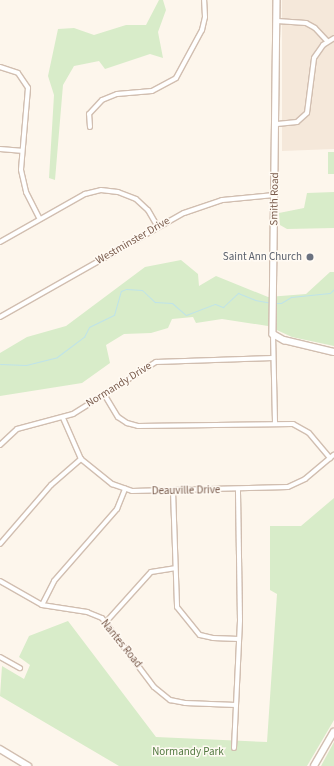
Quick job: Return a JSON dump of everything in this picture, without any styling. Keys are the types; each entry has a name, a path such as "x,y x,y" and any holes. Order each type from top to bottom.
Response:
{"street":[{"path":"90,127 89,114 102,100 117,94 152,91 176,78 202,30 205,17 204,0"},
{"name":"Smith Road","path":"273,334 272,300 277,124 277,0"},
{"path":"277,21 306,23 314,28 327,41"},
{"path":"277,124 297,122 307,113 311,68 318,51 327,41 334,38"},
{"path":"0,67 18,73 28,88 22,152 24,186 40,219"},
{"path":"0,149 22,152"},
{"path":"0,242 85,194 109,190 136,199 148,210 158,227"},
{"name":"Westminster Drive","path":"0,317 184,213 211,203 275,195"},
{"path":"274,423 273,334 284,340 334,352"},
{"name":"Normandy Drive","path":"0,445 17,429 63,418 146,367 162,361 273,358"},
{"path":"104,394 118,417 138,426 274,423 293,424 304,429 332,456"},
{"name":"Deauville Drive","path":"63,418 81,459 106,480 125,489 173,491 238,490 293,486 332,456"},
{"path":"0,544 51,485 81,459"},
{"path":"42,605 54,581 117,509 125,489"},
{"path":"234,748 239,639 238,490"},
{"path":"173,491 176,602 192,628 205,637 239,639"},
{"path":"106,622 150,572 164,568 174,568"},
{"name":"Nantes Road","path":"0,581 42,605 87,612 106,622 164,697 185,703 236,705"},
{"path":"0,658 20,668"},
{"path":"314,766 334,732"},
{"path":"0,749 28,766"}],"shaded area":[{"path":"282,0 334,0 334,149 282,151"}],"green space":[{"path":"159,0 163,0 166,10 158,32 163,58 150,54 105,69 99,61 74,66 63,85 55,180 49,178 54,95 48,76 58,29 74,28 94,35 126,25 146,25"},
{"path":"328,152 334,152 334,174 328,174"},
{"path":"334,192 334,228 287,229 280,225 279,213 304,208 307,193"},
{"path":"181,260 198,274 199,286 216,276 268,297 306,294 330,272 334,272 334,346 292,337 268,326 222,319 196,323 193,317 172,319 168,328 151,333 124,334 106,345 110,363 82,383 0,396 0,353 27,337 66,326 145,267"},
{"name":"Normandy Park","path":"334,498 334,720 307,766 119,766 0,696 2,666 24,679 30,665 19,657 29,636 68,621 156,737 267,742 277,594 270,590 270,526 301,526"},
{"path":"334,742 334,766 321,766"}],"waterway":[{"path":"0,364 26,365 57,357 84,337 89,327 114,315 121,291 126,289 142,290 155,302 172,303 186,315 215,304 223,307 238,293 255,300 272,303"},
{"path":"275,303 281,303 291,297 330,293 334,289"}],"place":[{"name":"Saint Ann Church","path":"310,257"}]}
